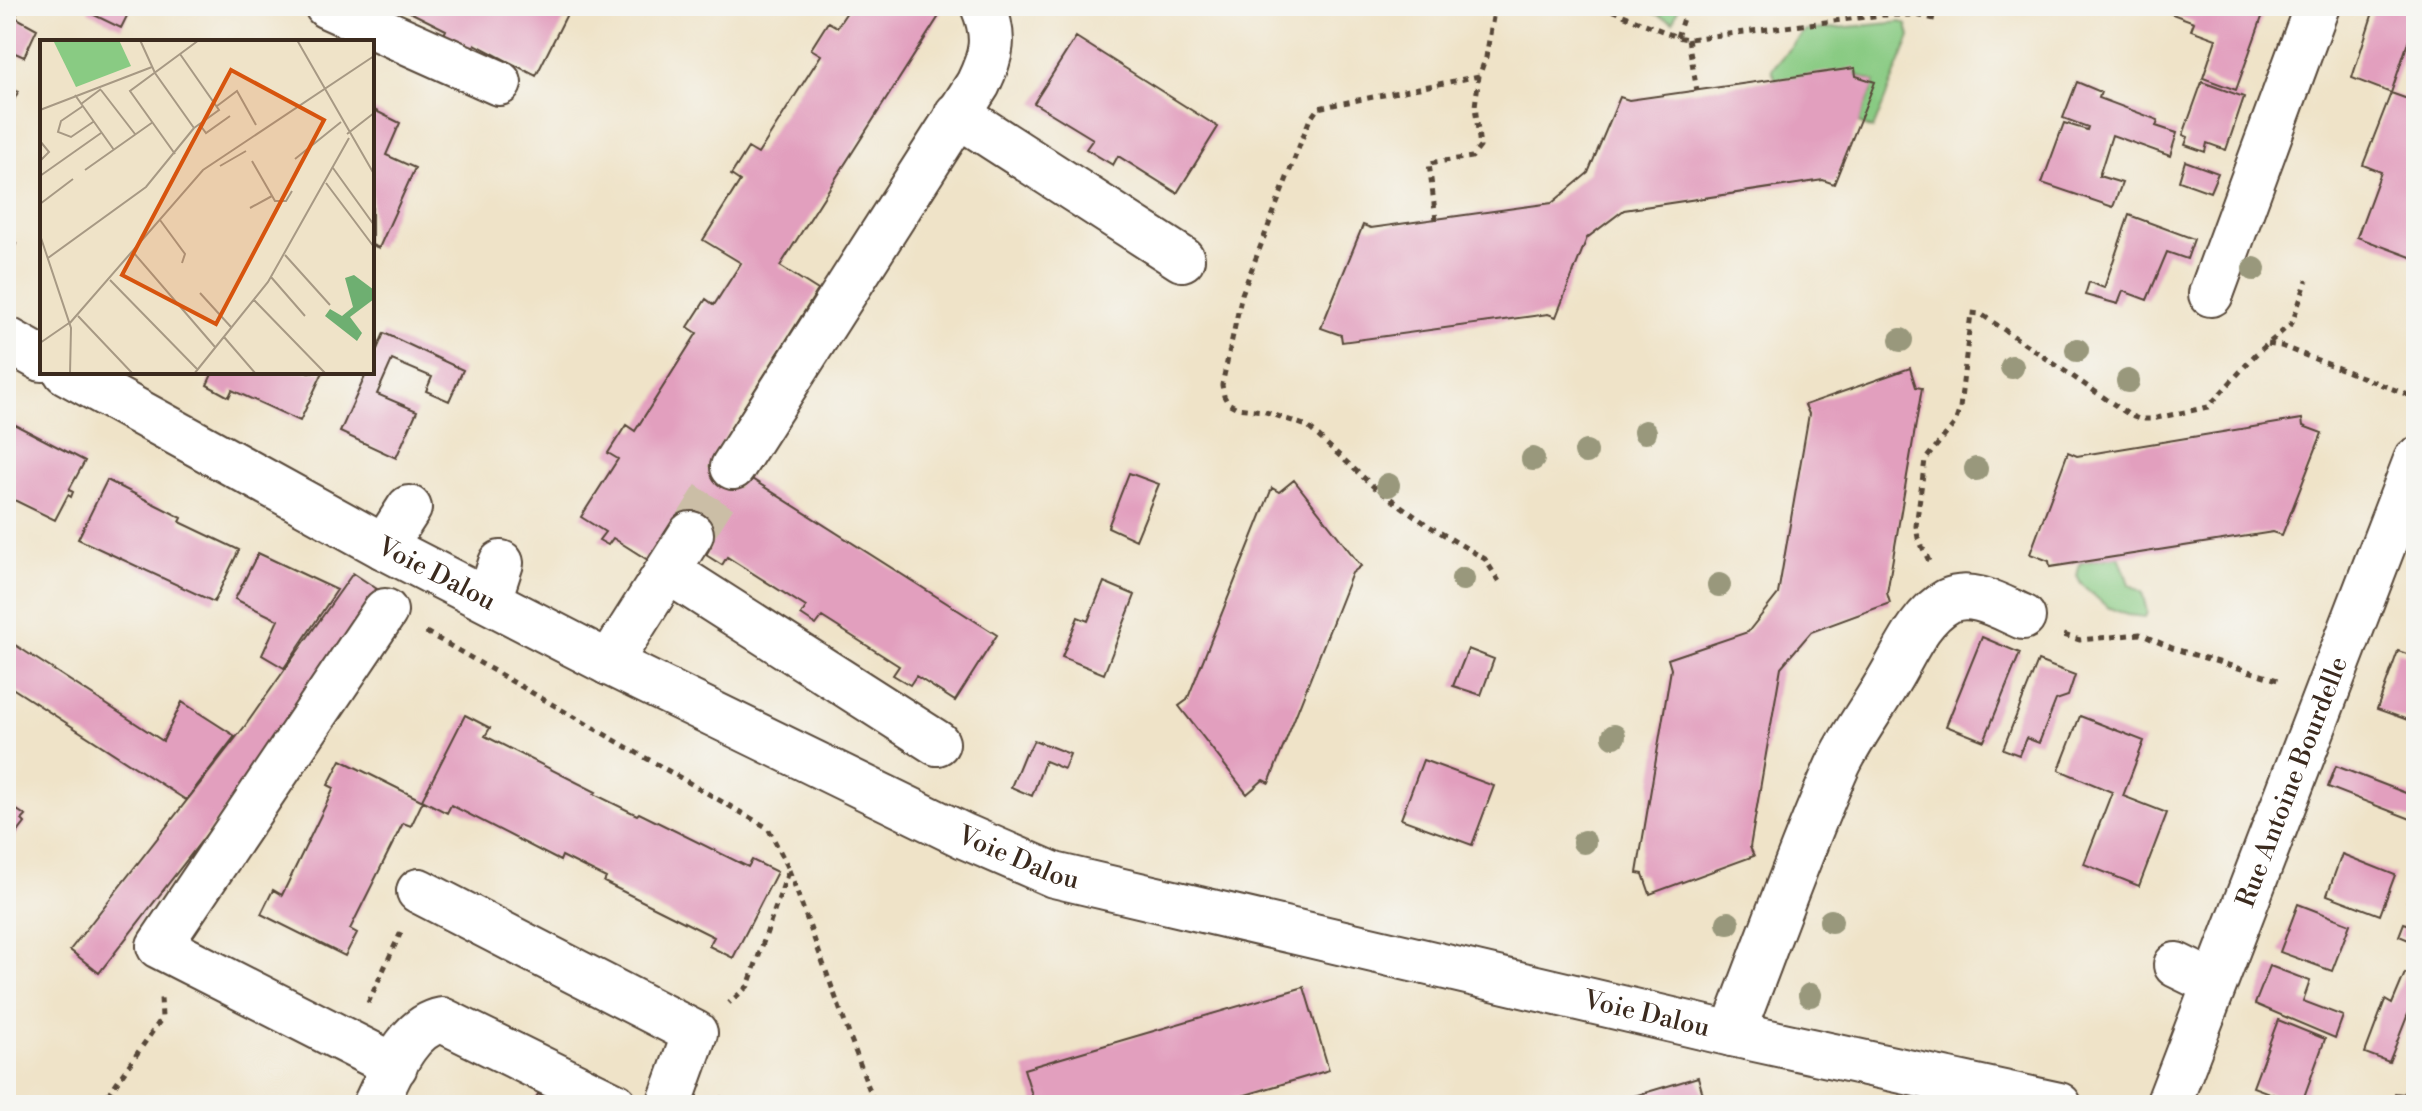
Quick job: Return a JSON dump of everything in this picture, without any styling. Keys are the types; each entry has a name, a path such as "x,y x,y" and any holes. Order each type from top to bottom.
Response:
{"street":[{"path":"327,6 499,83"},
{"path":"733,467 978,84 990,59 989,21 983,6"},
{"path":"2211,294 2317,6"},
{"path":"957,114 1182,259"},
{"path":"6,339 40,358"},
{"name":"Voie Dalou","path":"70,374 384,547 495,581 609,663 964,836 1054,875 1732,1034 2059,1105"},
{"name":"Rue Antoine Bourdelle","path":"2168,1105 2195,974 2416,460"},
{"path":"384,547 409,508"},
{"path":"609,663 691,534"},
{"path":"668,571 937,743"},
{"path":"1732,1034 1838,764 1918,632 1948,601 1971,597 2023,617"},
{"path":"385,611 159,946 395,1066"},
{"path":"419,891 695,1033 669,1105"},
{"path":"375,1105 417,1032 427,1023 442,1020 615,1105"}],"path":[{"path":"1436,220 1429,163 1472,157 1480,147 1475,106 1495,6"},
{"path":"1601,6 1688,39 1882,15 1916,15 1940,20"},
{"path":"1677,37 1687,6"},
{"path":"1688,39 1697,91"},
{"path":"1479,76 1318,108 1309,121 1242,294 1222,385 1228,403 1237,408 1263,411 1307,426 1374,487 1429,526 1485,559 1500,583"},
{"path":"1948,601 1918,538 1916,526 1925,460 1955,423 1960,408 1971,313 1981,314 2139,419 2208,407 2267,344 2292,323 2307,280"},
{"path":"2267,344 2281,346 2411,396"},
{"path":"385,611 468,654 768,828 789,869 875,1105"},
{"path":"2023,617 2073,639 2140,634 2172,648 2291,684"},
{"path":"695,1033 748,986 789,869"},
{"path":"350,1043 419,891"},
{"path":"101,1105 162,1018 159,946"}],"green space":[{"path":"1639,6 1679,6 1673,22"},
{"path":"1902,22 1907,25 1910,37 1873,129 1858,123 1875,82 1856,75 1776,80 1772,69 1804,31"},
{"path":"2119,556 2129,584 2142,592 2147,612 2145,617 2127,615 2107,607 2081,584 2077,576 2080,563"}],"building":[{"path":"6,6 21,6 15,17 37,29 24,57 6,49"},
{"path":"91,6 132,6 121,28 88,12"},
{"path":"398,6 571,6 536,76 475,44 471,52 443,37 446,30"},
{"path":"851,6 930,6 941,13 780,266 818,290 714,455 997,635 955,701 916,676 910,685 893,675 899,666 822,617 816,625 801,615 806,607 727,557 722,565 706,555 711,546 672,522 648,560 613,538 608,545 599,540 605,532 581,517 618,459 608,453 626,425 635,431 697,333 688,327 706,299 714,305 741,263 703,240 740,181 731,175 748,148 758,154 821,55 811,49 828,22 837,27"},
{"path":"2151,6 2266,6 2236,90 2203,78 2216,39 2191,30 2194,22"},
{"path":"2375,6 2416,6 2416,18 2391,93 2352,78"},
{"path":"1076,37 1218,127 1177,193 1118,156 1113,165 1086,149 1093,139 1034,103"},
{"path":"1855,68 1856,76 1875,82 1834,184 1823,180 1624,210 1587,238 1556,317 1548,314 1342,342 1341,335 1321,328 1363,225 1371,228 1552,203 1588,173 1620,97 1629,100"},
{"path":"2077,82 2101,92 2099,98 2158,120 2156,126 2177,133 2170,156 2112,135 2099,176 2122,183 2113,207 2042,183 2064,123 2087,130 2088,127 2063,118"},
{"path":"2202,82 2244,97 2226,150 2207,143 2205,152 2185,145 2188,137 2183,135"},
{"path":"6,86 18,92 6,116"},
{"path":"2391,93 2416,102 2416,259 2357,237 2381,172 2363,165"},
{"path":"374,110 400,123 386,155 415,168 379,248 374,246"},
{"path":"2185,161 2218,173 2210,192 2179,181"},
{"path":"2129,215 2194,239 2187,259 2167,252 2147,300 2123,291 2118,304 2085,295 2089,282 2104,288"},
{"path":"6,239 16,244 6,264"},
{"path":"384,333 463,370 449,401 426,391 432,377 392,360 377,394 417,411 396,458 340,432 366,374 374,374 374,356"},
{"path":"1910,368 1916,387 1922,388 1887,593 1890,603 1811,632 1781,667 1750,847 1754,856 1650,894 1643,874 1637,873 1671,669 1668,659 1748,632 1778,594 1809,414 1805,405"},
{"path":"212,374 322,374 300,421 232,390 229,397 207,385"},
{"path":"2302,419 2303,426 2322,433 2282,535 2273,532 2050,567 2049,561 2030,554 2068,452 2077,456"},
{"path":"6,420 85,461 69,490 73,492 71,497 68,495 55,520 6,496 14,478 6,474"},
{"path":"1129,473 1159,484 1136,540 1108,527"},
{"path":"107,480 182,518 180,522 239,550 214,602 78,539"},
{"path":"1294,480 1361,566 1352,573 1269,783 1263,780 1247,794 1179,706 1187,700 1272,488 1279,492"},
{"path":"258,553 337,590 284,668 262,655 278,620 235,599"},
{"path":"353,573 383,593 272,750 99,973 70,950 245,726"},
{"path":"1104,582 1135,595 1104,674 1062,657 1078,617 1088,621"},
{"path":"1982,637 2020,653 1984,741 1946,726"},
{"path":"6,639 163,741 182,702 235,736 186,800 6,684"},
{"path":"1468,649 1494,659 1481,695 1453,686"},
{"path":"2398,651 2416,657 2416,723 2377,709"},
{"path":"2038,661 2075,675 2068,696 2056,700 2039,743 2026,738 2019,755 2003,749"},
{"path":"465,715 490,728 485,736 596,792 594,794 748,867 752,860 777,872 733,958 709,946 714,937 604,882 606,878 562,856 560,861 451,805 447,813 422,800"},
{"path":"2080,716 2144,741 2123,796 2167,813 2139,886 2084,864 2112,792 2059,770"},
{"path":"1034,740 1070,754 1064,769 1045,761 1032,796 1011,787"},
{"path":"341,760 423,801 411,826 403,823 350,929 357,933 345,956 261,914 273,890 282,895 334,788 328,785"},
{"path":"1423,760 1494,786 1472,845 1401,819"},
{"path":"2336,766 2416,797 2416,821 2328,787"},
{"path":"6,808 13,814 17,810 26,816 22,820 25,823 9,844 14,847 6,857"},
{"path":"2342,854 2395,875 2380,915 2327,895"},
{"path":"2416,878 2416,904 2407,901"},
{"path":"2298,904 2350,924 2332,971 2280,952"},
{"path":"2404,923 2416,927 2416,943 2399,936"},
{"path":"2270,966 2310,981 2303,1001 2343,1016 2335,1038 2255,1004"},
{"path":"2405,973 2416,977 2416,994 2389,1062 2365,1053 2385,1000 2392,1004"},
{"path":"1304,987 1329,1070 1212,1105 1035,1105 1024,1069"},
{"path":"2278,1020 2325,1039 2301,1105 2253,1087"},
{"path":"2413,1072 2416,1073 2416,1105 2392,1105 2395,1093 2404,1094"},
{"path":"1698,1077 1706,1105 1607,1105 1607,1104"},
{"path":"538,1094 559,1105 532,1105"}],"tunnel":[{"path":"691,534 733,467"}]}
